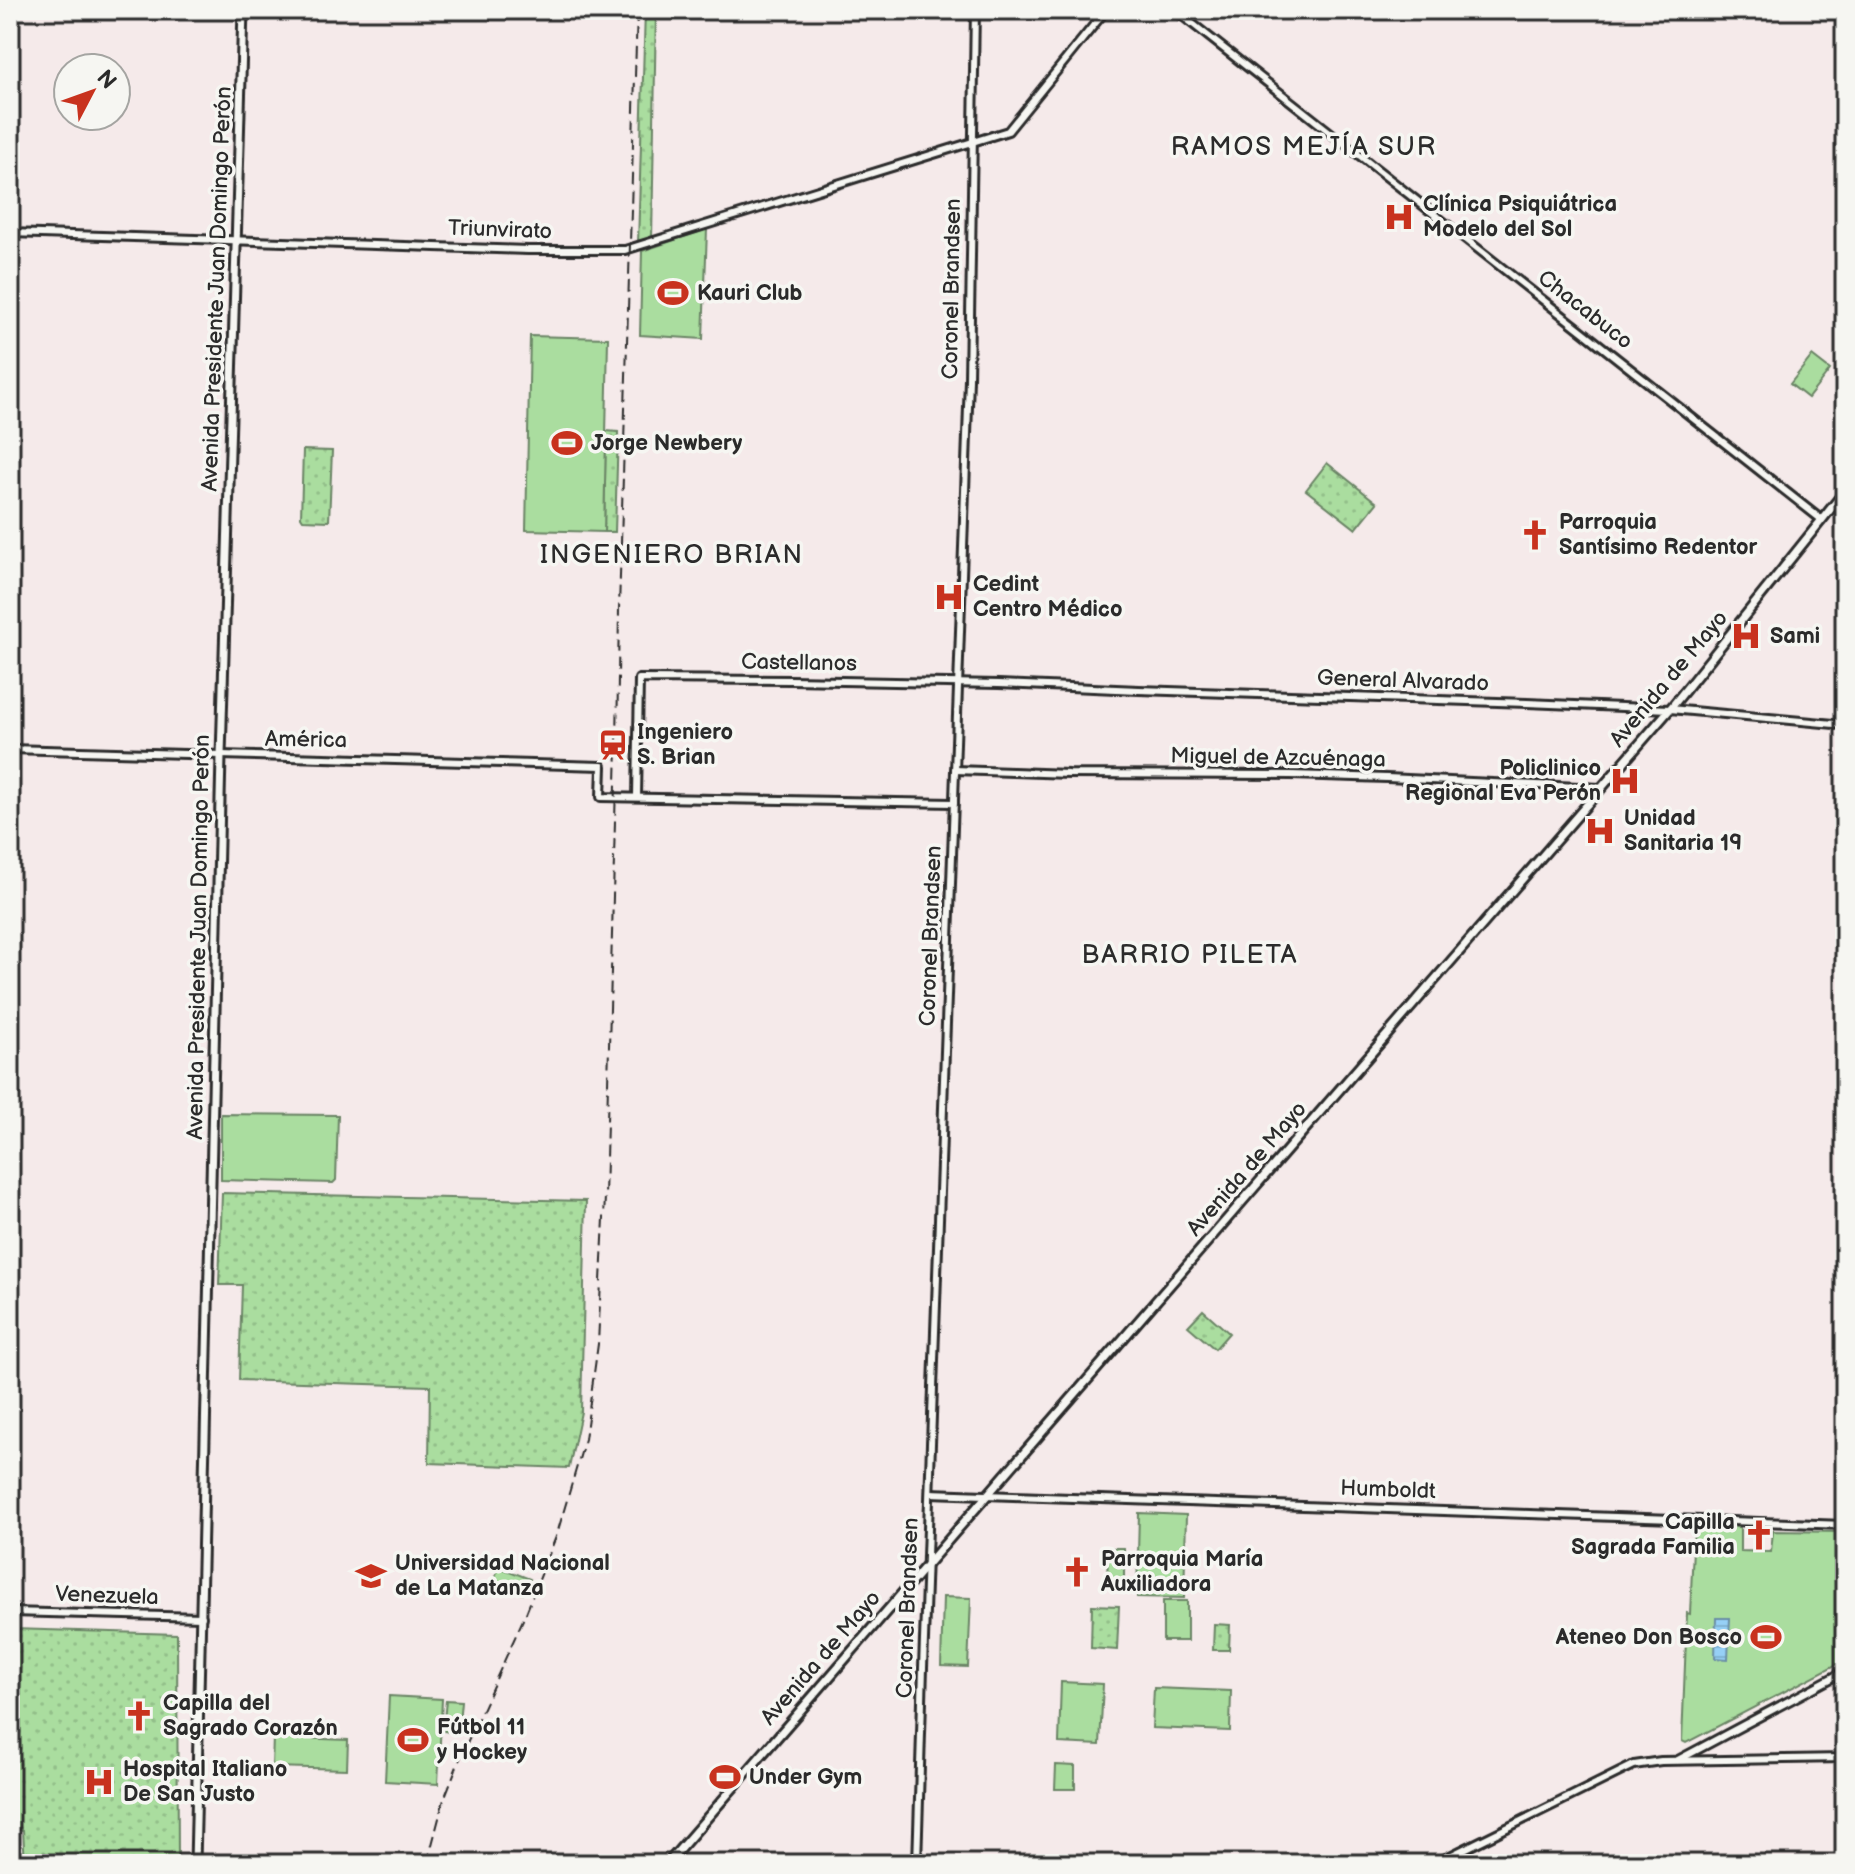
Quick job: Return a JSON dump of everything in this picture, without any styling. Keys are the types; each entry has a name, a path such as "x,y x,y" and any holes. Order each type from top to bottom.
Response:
{"main road":[{"name":"Avenida Presidente Juan Domingo Perón","path":"195,1864 228,480 243,10"},
{"name":"Avenida de Mayo","path":"667,1864 1670,709 1845,491"}],"street":[{"name":"Coronel Brandsen","path":"917,1864 969,379 975,10"},
{"name":"Triunvirato","path":"10,233 528,250 625,250 1008,131 1106,10"},
{"name":"Chacabuco","path":"1175,10 1822,520"},
{"name":"Castellanos","path":"637,797 639,679 959,683"},
{"name":"General Alvarado","path":"959,683 1670,709 1845,725"},
{"name":"América","path":"10,749 602,766 601,797 637,797"},
{"name":"Miguel de Azcuénaga","path":"955,770 1373,777 1601,788"},
{"path":"637,797 954,803"},
{"name":"Humboldt","path":"930,1493 1845,1525"},
{"name":"Venezuela","path":"10,1612 202,1617"},
{"path":"1675,1761 1845,1671"},
{"path":"1434,1864 1625,1768 1644,1763 1845,1758"}],"green space":[{"path":"645,10 656,10 652,240 638,244"},
{"name":"Kauri Club","path":"707,229 703,339 640,335 642,251"},
{"name":"Jorge Newbery","path":"530,336 608,338 604,532 526,530"},
{"path":"1812,356 1830,370 1808,398 1790,384"},
{"path":"606,431 618,432 615,532 604,532"},
{"path":"303,450 332,451 329,521 303,520 301,517"},
{"path":"1327,463 1377,503 1356,529 1306,490"},
{"path":"221,1114 338,1115 336,1180 333,1183 221,1180"},
{"path":"222,1193 586,1201 581,1412 569,1468 429,1463 430,1386 239,1380 242,1285 219,1285"},
{"path":"1203,1310 1229,1333 1215,1349 1188,1326"},
{"path":"1139,1513 1186,1515 1184,1598 1137,1597"},
{"name":"Ateneo Don Bosco","path":"1696,1524 1740,1527 1740,1551 1771,1552 1773,1531 1845,1532 1845,1660 1686,1743 1682,1741 1687,1613 1690,1614"},
{"path":"1108,1548 1124,1548 1124,1585 1107,1584"},
{"path":"499,1567 530,1579 523,1594 493,1582"},
{"path":"943,1597 971,1598 968,1667 941,1666"},
{"path":"1163,1601 1187,1601 1187,1641 1163,1641"},
{"path":"1092,1605 1119,1606 1117,1650 1091,1648"},
{"path":"1214,1624 1230,1625 1229,1650 1213,1650"},
{"name":"Hospital Italiano De San Justo","path":"12,1629 177,1634 178,1864 25,1864 23,1830 10,1830"},
{"path":"1061,1682 1103,1684 1100,1745 1059,1743"},
{"path":"1154,1688 1231,1691 1230,1731 1152,1728"},
{"name":"Fútbol 11 y Hockey","path":"389,1696 442,1699 438,1784 385,1781"},
{"path":"446,1700 461,1701 458,1733 443,1731"},
{"path":"273,1737 348,1740 347,1769 272,1767"},
{"path":"1056,1765 1075,1766 1075,1789 1055,1789"}],"water":[{"path":"1716,1618 1730,1618 1728,1659 1715,1658"}],"railway":[{"path":"427,1864 444,1799 526,1613 557,1534 585,1439 598,1344 605,1197 637,10"}],"place":[{"name":"Clínica Psiquiátrica Modelo del Sol","path":"1399,217"},
{"name":"Kauri Club","path":"673,293"},
{"name":"Jorge Newbery","path":"567,443"},
{"name":"Parroquia Santísimo Redentor","path":"1535,535"},
{"name":"Cedint Centro Médico","path":"949,597"},
{"name":"Sami","path":"1746,636"},
{"name":"Ingeniero S. Brian","path":"613,745"},
{"name":"Policlinico Regional Eva Perón","path":"1625,781"},
{"name":"Unidad Sanitaria 19","path":"1600,831"},
{"name":"Capilla Sagrada Familia","path":"1759,1535"},
{"name":"Parroquia María Auxiliadora","path":"1077,1572"},
{"name":"Universidad Nacional de La Matanza","path":"371,1576"},
{"name":"Ateneo Don Bosco","path":"1766,1637"},
{"name":"Capilla del Sagrado Corazón","path":"139,1716"},
{"name":"Fútbol 11 y Hockey","path":"413,1740"},
{"name":"Under Gym","path":"725,1777"},
{"name":"Hospital Italiano De San Justo","path":"99,1782"}],"district":[{"name":"RAMOS MEJÍA SUR","path":"1304,147"},
{"name":"INGENIERO BRIAN","path":"672,555"},
{"name":"BARRIO PILETA","path":"1190,955"}]}
